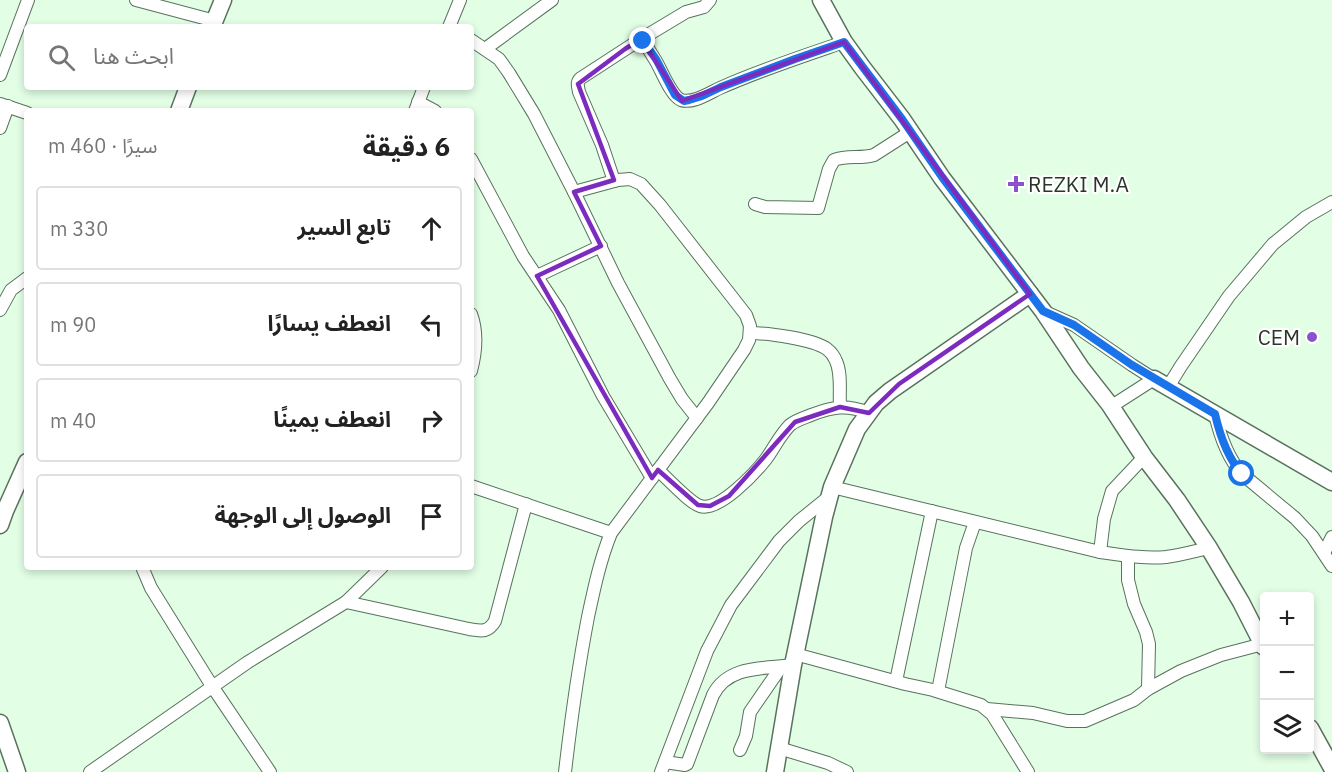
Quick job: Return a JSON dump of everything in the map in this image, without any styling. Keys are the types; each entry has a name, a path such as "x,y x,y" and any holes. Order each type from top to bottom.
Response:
{"street":[{"path":"0,75 23,28 28,0"},
{"path":"136,0 213,24 223,0"},
{"path":"450,24 460,0"},
{"path":"485,49 552,0"},
{"path":"614,181 602,145 579,92 578,80 686,12 705,7 710,0"},
{"path":"821,0 844,42 1043,311 1081,368 1166,485 1209,548 1260,638"},
{"path":"641,39 656,59 675,95 684,101 844,42"},
{"path":"474,42 499,59 534,114 618,283 670,379 697,418"},
{"path":"180,108 187,90"},
{"path":"416,107 423,90"},
{"path":"0,128 4,105 24,112"},
{"path":"756,204 765,207 818,208 829,169 834,160 869,157 910,132"},
{"path":"474,165 523,256 559,310 603,396 655,474 699,505 710,506 729,496 751,476 765,460 778,439 799,420 840,407 852,407 869,413"},
{"path":"566,772 571,715 583,644 603,552 611,533 697,418 744,350 750,333 749,320 746,315 654,197 638,182 630,179 614,181 574,192"},
{"path":"1110,405 1161,383 1180,366 1229,296 1273,244 1306,217 1332,202"},
{"path":"537,276 601,246"},
{"path":"0,310 11,290 24,280"},
{"path":"775,772 790,662 818,544 831,492 857,429 876,403 899,384 1030,294"},
{"path":"1043,311 1074,325 1161,383 1332,482"},
{"path":"474,330 476,350 474,358"},
{"path":"750,333 781,335 818,344 828,350 838,368 840,407"},
{"path":"1215,414 1223,442 1235,466 1295,518 1312,536 1332,566"},
{"path":"1100,552 1104,519 1112,491 1144,457"},
{"path":"0,525 24,469"},
{"path":"474,487 611,533"},
{"path":"831,492 932,511 1100,552 1144,558 1167,557 1209,548"},
{"path":"831,492 784,536 731,605 707,651 663,767 687,764 713,695 724,680 746,670 790,662 896,681 975,702 987,709 998,722 1028,772"},
{"path":"346,602 469,629 488,630 495,621 526,504"},
{"path":"896,681 932,511"},
{"path":"938,691 966,548 975,522"},
{"path":"1323,553 1332,537"},
{"path":"1128,556 1128,580 1131,595 1149,644 1148,689"},
{"path":"143,570 151,588 212,687 270,772"},
{"path":"90,772 248,662 346,602 379,570"},
{"path":"987,709 1025,712 1067,721 1084,721 1127,704 1148,689 1181,671 1211,659 1260,646"},
{"path":"740,750 746,736 750,712 790,662"},
{"path":"0,723 17,772"},
{"path":"1314,735 1332,768"},
{"path":"779,748 828,763 842,771"}],"highlighted area":[{"path":"641,39 682,101 844,42 1030,294 899,384 869,413 840,407 795,422 729,496 710,506 698,505 658,470 652,478 537,276 601,246 574,192 614,180 578,84"}],"place":[{"name":"REZKI M.A","path":"1016,184"},
{"name":"CEM","path":"1312,337"}],"route":[{"path":"643,41 656,59 675,95 684,101 844,42 1043,311 1074,325 1132,365 1215,414 1228,455 1242,474"}]}
